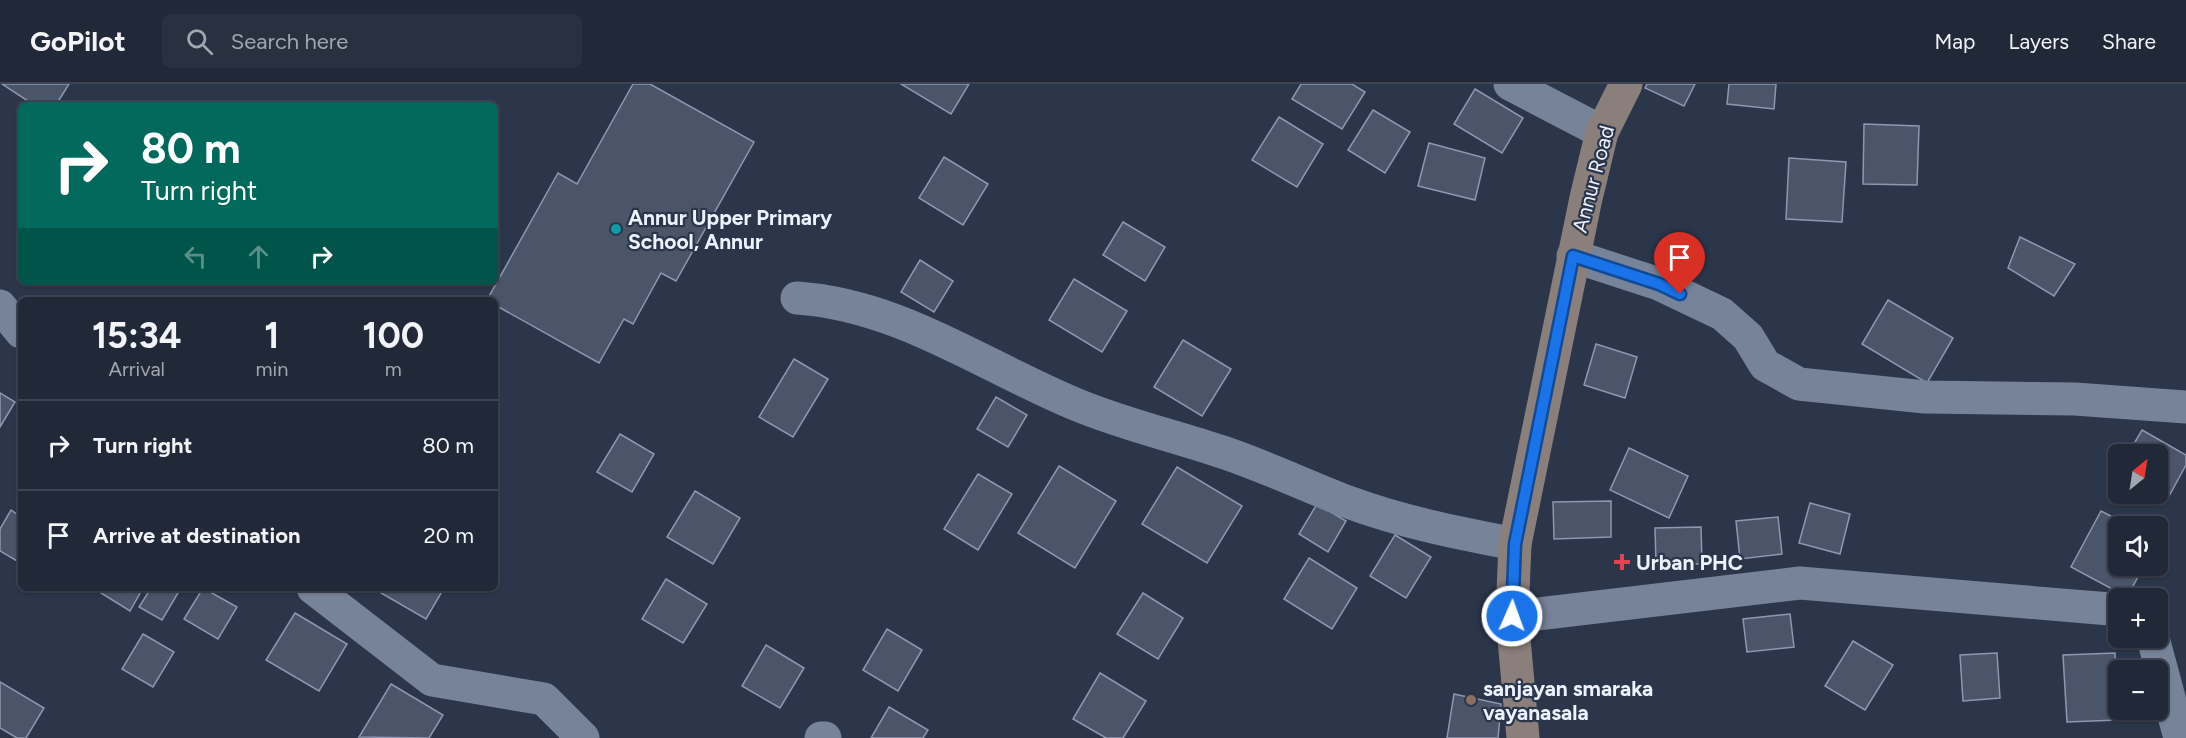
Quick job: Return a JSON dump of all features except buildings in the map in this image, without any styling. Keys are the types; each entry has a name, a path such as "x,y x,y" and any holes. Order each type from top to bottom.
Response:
{"main road":[{"name":"Annur Road","path":"1523,738 1512,616 1515,544 1573,256 1602,132 1626,84"}],"street":[{"path":"1510,84 1602,132"},
{"path":"1573,256 1659,284 1722,314 1748,337 1765,365 1799,384 1925,397 2075,399 2186,407"},
{"path":"797,298 829,300 854,306 955,344 1074,404 1150,432 1213,449 1349,502 1417,525 1515,544"},
{"path":"0,306 18,328"},
{"path":"1512,616 1800,583 2108,609"},
{"path":"317,591 432,680 544,699 583,738"},
{"path":"2156,648 2180,738"}],"place":[{"name":"Annur Upper Primary School, Annur","path":"616,229"},
{"name":"Urban PHC","path":"1622,562"},
{"name":"sanjayan smaraka vayanasala","path":"1471,700"}],"route":[{"path":"1512,616 1515,544 1573,256 1659,284 1680,294"}]}
